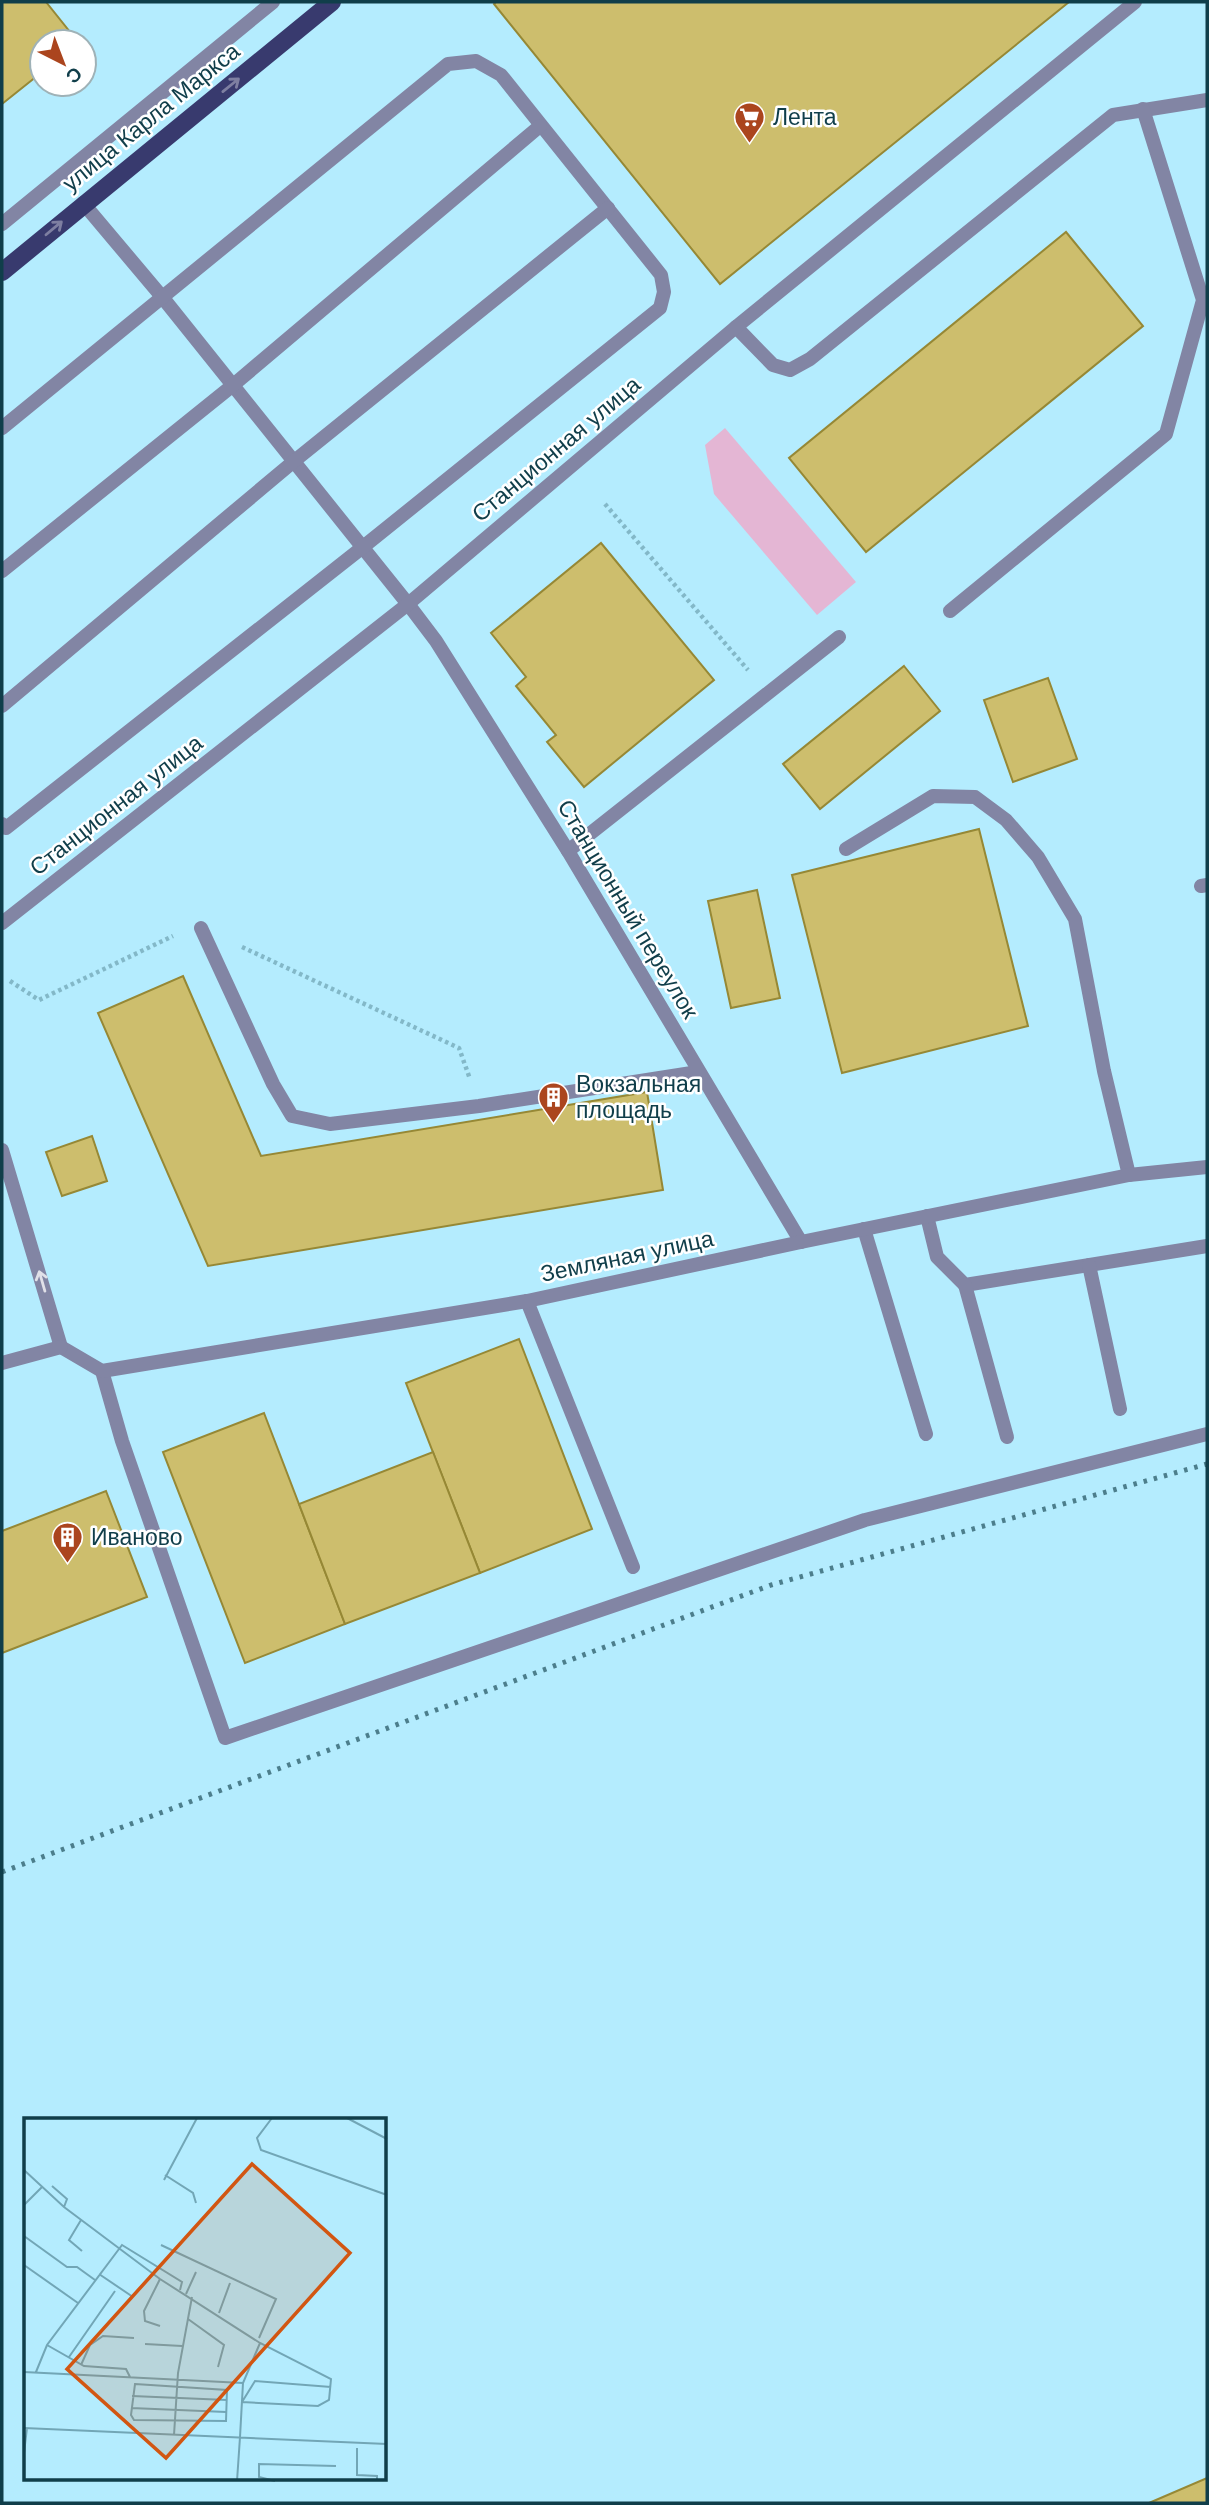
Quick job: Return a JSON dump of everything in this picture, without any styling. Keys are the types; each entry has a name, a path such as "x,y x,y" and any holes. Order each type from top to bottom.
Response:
{"main road":[{"name":"улица Карла Маркса","path":"2,272 83,203 332,2"}],"street":[{"name":"улица Карла Маркса","path":"2,224 273,2"},
{"name":"Станционная улица","path":"2,923 408,604 736,327 1135,2"},
{"path":"2,428 448,64 476,61 501,75 661,275 664,292 660,308 363,547 6,828 2,824"},
{"path":"736,327 773,365 790,370 810,359 1113,115 1207,100"},
{"path":"950,611 1166,434 1203,300 1143,110"},
{"path":"2,571 232,386 540,126"},
{"name":"Станционный переулок","path":"83,203 163,298 436,641 568,851 801,1242"},
{"path":"2,706 293,463 608,208"},
{"path":"568,851 839,637"},
{"path":"846,849 933,796 975,797 1006,820 1038,857 1075,919 1104,1071 1129,1175"},
{"path":"201,928 273,1084 292,1116 330,1124 480,1106 698,1072"},
{"path":"2,1150 61,1347 102,1371 122,1441 225,1738 865,1520 1207,1434"},
{"path":"2,1165 15,1188"},
{"name":"Земляная улица","path":"102,1371 527,1301 1129,1175 1207,1167"},
{"path":"927,1216 937,1257 965,1285 1007,1437"},
{"path":"864,1229 926,1434"},
{"path":"965,1285 1207,1246"},
{"path":"1089,1265 1120,1409"},
{"path":"527,1301 633,1567"},
{"path":"2,1363 61,1347"}],"path":[{"path":"605,504 768,693"}],"shaded area":[{"path":"725,428 856,582 817,615 714,494 705,445"}],"building":[{"path":"2,2 46,2 67,28 28,28 28,83 2,104"},
{"name":"Лента","path":"1069,2 720,284 494,4"},
{"path":"1066,232 1143,326 866,552 789,458"},
{"path":"601,543 714,680 584,787 547,742 556,735 516,686 526,677 491,633"},
{"path":"904,666 940,711 820,809 783,764"},
{"path":"1048,678 1077,759 1013,782 984,700"},
{"path":"979,829 1028,1026 842,1073 792,875"},
{"path":"757,890 780,998 731,1008 708,901"},
{"name":"Вокзальная площадь","path":"183,976 261,1156 647,1092 663,1190 208,1266 98,1013"},
{"path":"92,1136 107,1181 62,1196 46,1152"},
{"path":"519,1339 592,1529 480,1573 406,1383"},
{"path":"264,1413 345,1624 245,1663 163,1452"},
{"path":"433,1452 480,1573 345,1624 299,1504"},
{"name":"Иваново","path":"106,1491 147,1597 2,1653 2,1531"},
{"path":"1207,2478 1207,2503 1149,2503"}],"railway":[{"path":"2,1872 771,1585 1207,1464"}],"place":[{"name":"Лента","path":"750,144"},
{"name":"Вокзальная площадь","path":"553,1124"},
{"name":"Иваново","path":"68,1564"}]}
